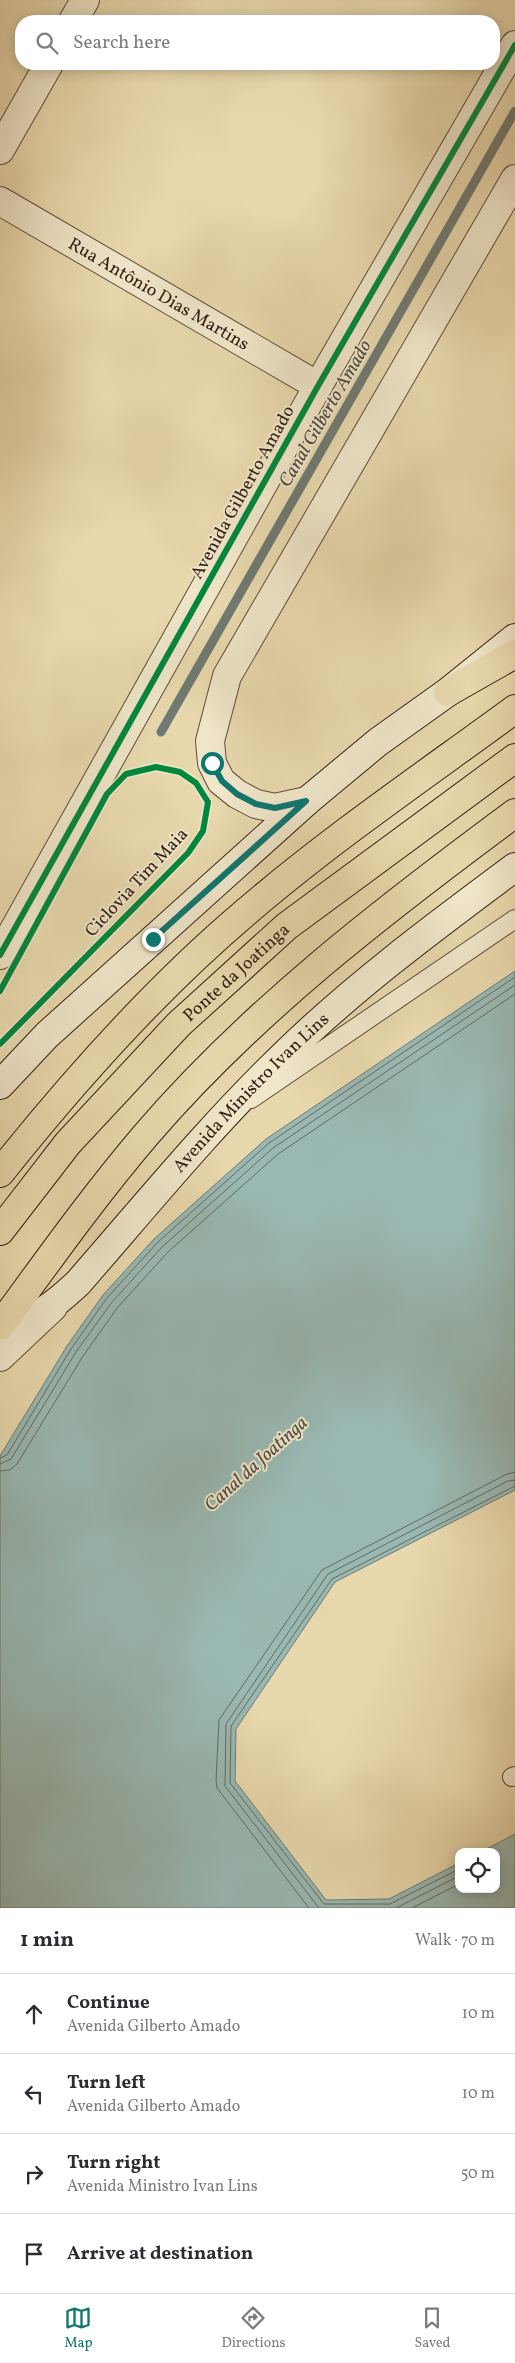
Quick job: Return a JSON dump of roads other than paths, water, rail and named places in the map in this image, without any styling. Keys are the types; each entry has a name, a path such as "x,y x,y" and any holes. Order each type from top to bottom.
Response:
{"highway":[{"path":"448,692 515,654"},
{"name":"Ponte da Joatinga","path":"0,1173 40,1123 95,1061 174,979 246,912 397,796 515,709"},
{"name":"Ponte da Joatinga","path":"0,1231 68,1143 179,1024 287,926 515,758"},
{"path":"0,1326 103,1188 146,1135 205,1073 290,992 432,875 515,813"}],"street":[{"path":"76,15 85,0"},
{"name":"Avenida Gilberto Amado","path":"0,955 318,386 515,46"},
{"path":"0,150 46,70"},
{"path":"306,801 275,808 256,804 237,794 222,781 212,763 210,741 228,676 515,179"},
{"name":"Rua Antônio Dias Martins","path":"0,201 318,386"},
{"path":"0,1085 47,1035 306,801 378,742 448,692 515,638"},
{"name":"Avenida Ministro Ivan Lins","path":"0,1326 28,1320 55,1304 78,1282 223,1116 287,1052 358,987 445,918 515,867"},
{"path":"0,1358 55,1304"}],"lane":[{"path":"223,1116 274,1085 515,919"}],"water":[{"name":"Canal da Joatinga","path":"515,971 515,1490 335,1582 236,1729 235,1781 326,1900 389,1899 455,1865 455,1893 500,1893 500,1848 489,1848 515,1834 515,1908 0,1908 0,1456 67,1346 103,1295 154,1239 266,1139"}],"waterway":[{"name":"Canal Gilberto Amado","path":"161,732 515,111"}]}
